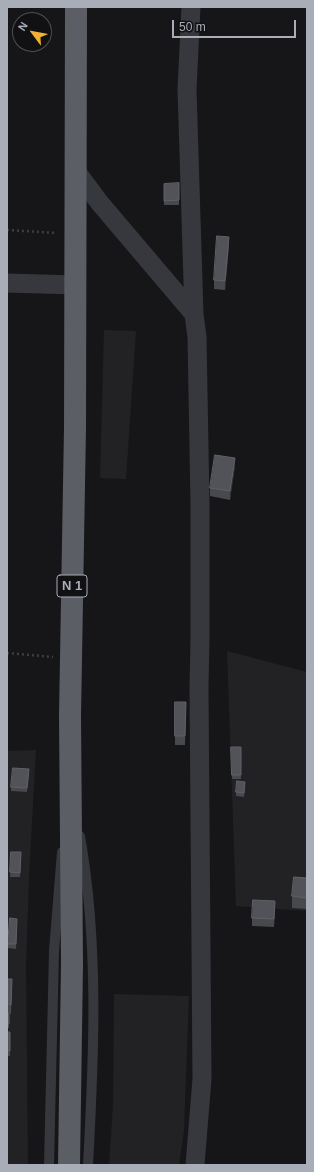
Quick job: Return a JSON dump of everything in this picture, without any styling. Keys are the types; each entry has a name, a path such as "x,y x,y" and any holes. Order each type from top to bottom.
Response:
{"highway":[{"name":"N 1","path":"69,1165 72,964 71,658 76,285 76,7"}],"street":[{"path":"191,7 187,89 194,314 197,337 200,504 200,639 198,688 202,1072 195,1165"},
{"path":"76,171 99,202 194,314"},
{"path":"7,283 76,285"}],"lane":[{"path":"49,1165 54,951 59,874 71,787"},
{"path":"71,787 84,859 93,965 93,1017 88,1165"}],"path":[{"path":"7,230 76,234"},
{"path":"7,653 71,658"}],"shaded area":[{"path":"104,330 136,331 126,479 100,478"},
{"path":"227,651 307,672 307,911 236,906"},
{"path":"36,750 26,967 28,1165 7,1165 7,751"},
{"path":"114,994 189,996 184,1131 179,1165 109,1165 113,1105"}],"building":[{"path":"179,183 179,200 164,201 164,184"},
{"path":"217,236 229,237 225,281 214,280"},
{"path":"215,455 235,458 230,491 210,488"},
{"path":"175,702 186,702 185,736 175,736"},
{"path":"231,747 241,747 241,775 232,775"},
{"path":"13,768 29,769 27,788 11,787"},
{"path":"237,781 245,782 244,793 236,792"},
{"path":"11,852 21,852 20,873 10,872"},
{"path":"294,877 307,878 307,898 292,896"},
{"path":"253,900 275,901 274,919 252,918"},
{"path":"10,918 17,919 16,944 8,944"},
{"path":"7,979 12,979 11,1005 7,1003"},
{"path":"7,1013 9,1013 9,1024 7,1024"},
{"path":"7,1032 10,1032 10,1051 7,1051"}]}
